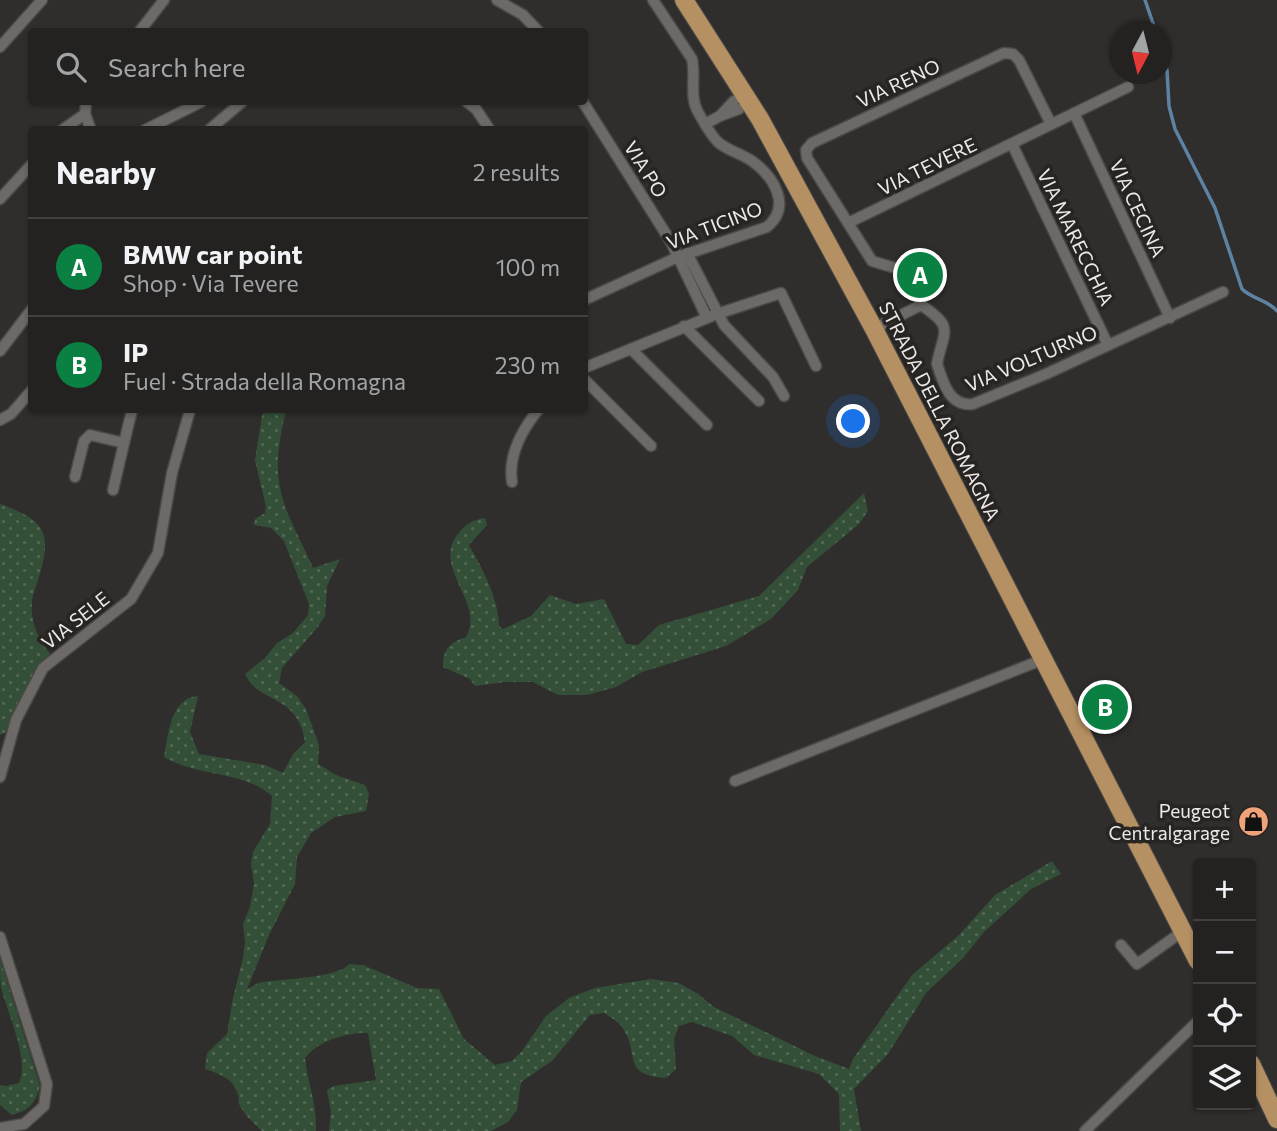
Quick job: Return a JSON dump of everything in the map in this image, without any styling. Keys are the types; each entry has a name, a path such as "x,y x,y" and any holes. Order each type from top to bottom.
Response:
{"main road":[{"name":"STRADA DELLA ROMAGNA","path":"672,0 740,102 760,119 796,184 874,329 1193,951"},
{"name":"STRADA DELLA ROMAGNA","path":"684,0 740,102"},
{"path":"1256,1075 1277,1119"}],"street":[{"path":"0,47 42,0"},
{"path":"142,28 164,0"},
{"path":"497,0 523,15 534,28"},
{"path":"653,0 692,59 695,108 705,124 740,102"},
{"name":"VIA RENO","path":"848,223 807,159 806,149 812,143 1004,53 1013,54 1020,60 1051,124"},
{"name":"VIA TEVERE","path":"848,223 1128,87"},
{"path":"86,105 85,114 90,126"},
{"path":"153,126 195,105"},
{"path":"214,126 238,105"},
{"path":"471,105 487,126"},
{"name":"VIA PO","path":"585,105 671,242 682,255 712,316 773,377 784,396"},
{"name":"VIA CECINA","path":"1074,113 1170,318"},
{"path":"68,126 85,114"},
{"name":"VIA TICINO","path":"588,298 682,255 767,227 777,219 779,195 763,170 750,159 716,141 705,124"},
{"name":"VIA MARECCHIA","path":"1012,144 1108,345"},
{"path":"0,199 28,168"},
{"path":"848,223 872,261 910,273 921,290 921,305 874,329"},
{"name":"VIA VOLTURNO","path":"921,305 936,314 945,326 945,339 937,364 954,401 963,405 973,404 997,394 1223,292"},
{"path":"588,366 684,326 781,293 816,366"},
{"path":"0,351 28,314"},
{"path":"684,326 759,401"},
{"path":"631,349 707,425"},
{"path":"588,383 651,446"},
{"path":"0,420 11,414 28,395"},
{"path":"113,490 131,413"},
{"name":"VIA SELE","path":"0,777 16,720 43,668 131,599 158,553 172,473 189,413"},
{"path":"512,482 512,460 536,413"},
{"path":"75,477 84,441 90,435 124,443"},
{"path":"735,781 1044,659"},
{"path":"1121,946 1137,964 1183,931"},
{"path":"0,937 47,1084 44,1106 24,1124 0,1128"},
{"path":"1084,1131 1193,1026"}],"green space":[{"path":"263,413 285,413 278,471 283,501 313,568 340,559 327,586 325,616 282,668 279,683 297,696 306,709 319,745 318,764 336,775 365,785 369,794 366,811 335,817 311,833 297,857 295,884 269,935 247,989 262,982 322,975 343,969 349,964 363,965 417,988 439,989 464,1039 495,1065 512,1061 546,1016 569,998 595,988 651,979 679,983 714,1007 815,1056 849,1069 853,1059 912,975 959,935 995,895 1052,861 1061,874 1031,889 984,932 963,958 926,993 888,1054 854,1089 861,1131 840,1131 839,1094 819,1074 754,1055 732,1036 692,1022 679,1026 674,1039 676,1069 666,1078 643,1073 635,1064 623,1029 604,1013 590,1015 552,1061 521,1082 517,1110 508,1122 491,1131 329,1131 331,1112 327,1090 334,1086 376,1080 368,1033 333,1039 317,1047 305,1058 316,1131 262,1131 242,1110 233,1084 205,1069 207,1053 227,1034 243,958 243,924 250,907 254,884 251,863 253,852 270,824 272,796 247,782 191,768 164,757 169,729 176,711 181,703 198,696 190,732 199,754 265,765 283,773 293,754 305,742 301,726 294,715 251,684 245,674 265,658 277,643 293,633 308,615 309,604 284,541 271,528 254,525 255,519 265,513 266,507 255,460"},
{"path":"864,493 868,511 859,524 807,567 798,590 771,619 726,646 642,672 616,687 587,695 558,695 533,682 475,686 470,679 443,667 448,648 466,637 470,624 465,598 454,573 451,547 458,534 473,521 485,518 487,525 469,545 489,584 499,626 503,629 531,616 550,595 576,604 604,599 626,644 638,645 659,625 759,596"},
{"path":"0,504 35,522 44,538 45,548 33,596 32,617 42,643 50,654 30,681 6,732 0,735"},
{"path":"0,959 40,1086 31,1105 12,1115 0,1105 0,1085 19,1083 22,1062 1,987"}],"waterway":[{"path":"1145,0 1152,21"},
{"path":"1168,84 1169,106 1175,129 1215,208 1242,289 1277,311"}],"place":[{"name":"BMW car point","path":"920,275"},
{"name":"IP","path":"1105,707"},
{"name":"Peugeot Centralgarage","path":"1253,821"}]}
